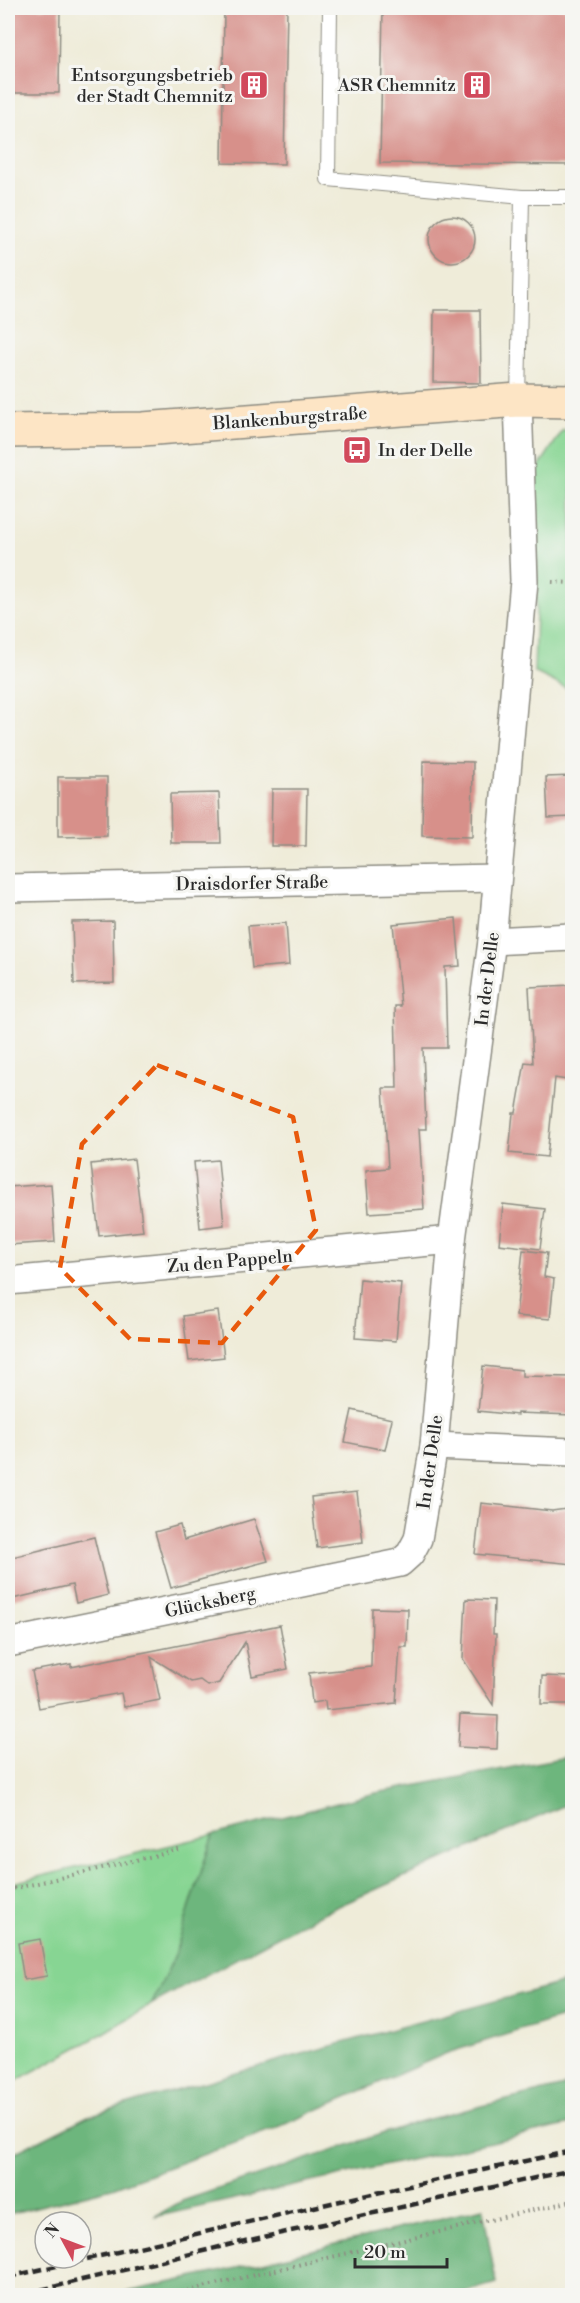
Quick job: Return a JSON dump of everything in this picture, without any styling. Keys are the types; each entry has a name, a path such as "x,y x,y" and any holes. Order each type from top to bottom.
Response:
{"main road":[{"name":"Blankenburgstraße","path":"8,431 143,429 518,400 573,401"}],"street":[{"name":"In der Delle","path":"410,1554 418,1539 434,1446 452,1240 492,941 524,581 518,400"},
{"name":"Draisdorfer Straße","path":"8,888 496,878"},
{"path":"492,941 573,937"},
{"name":"Zu den Pappeln","path":"8,1281 452,1240"},
{"path":"434,1446 573,1452"},
{"name":"Glücksberg","path":"8,1643 400,1563 410,1554"}],"lane":[{"path":"330,8 328,179 522,197 573,197"},
{"path":"518,400 522,197"}],"path":[{"path":"8,1890 183,1849"},
{"path":"164,2295 573,2201"}],"highlighted area":[{"path":"157,1065 293,1117 316,1230 222,1343 130,1339 60,1268 82,1144"}],"green space":[{"path":"563,430 572,430 572,691 534,672 537,581 536,471"},
{"path":"572,1756 572,1802 314,1917 152,2004 174,1957 213,1835 376,1793"},
{"path":"213,1835 174,1957 152,2004 8,2085 8,1884"},
{"path":"572,1980 572,2014 447,2053 276,2128 112,2188 8,2214 8,2156 88,2116 284,2059"},
{"path":"572,2084 572,2124 154,2217 182,2201 417,2122"},
{"path":"483,2208 496,2283 455,2295 114,2295 259,2263"}],"building":[{"path":"8,8 60,8 59,93 8,93"},
{"name":"Entsorgungsbetrieb der Stadt Chemnitz","path":"224,8 287,8 284,164 222,163"},
{"name":"ASR Chemnitz","path":"383,8 573,8 573,165 380,163"},
{"path":"457,216 469,222 474,230 474,248 469,256 461,261 447,262 435,256 430,248 429,234 435,222 443,217"},
{"path":"434,310 480,310 481,383 433,382"},
{"path":"423,761 473,762 472,837 422,836"},
{"path":"573,776 573,817 548,818 546,777"},
{"path":"58,777 107,777 107,836 58,837"},
{"path":"272,789 307,789 306,846 271,846"},
{"path":"219,793 221,843 171,843 170,794"},
{"path":"456,918 460,966 445,967 447,1048 423,1048 426,1129 419,1129 424,1209 369,1213 366,1170 388,1168 383,1088 397,1088 395,1006 401,1006 393,924"},
{"path":"113,921 114,983 74,984 72,922"},
{"path":"286,923 289,965 252,968 248,926"},
{"path":"573,985 573,1081 555,1078 547,1157 509,1153 513,1113 516,1113 525,1062 533,1063 529,987"},
{"path":"134,1159 143,1231 99,1236 91,1164"},
{"path":"218,1160 224,1225 200,1228 194,1162"},
{"path":"51,1184 55,1242 8,1245 8,1187"},
{"path":"503,1204 545,1209 540,1249 499,1244"},
{"path":"523,1250 547,1253 544,1277 554,1279 550,1319 516,1316"},
{"path":"360,1279 401,1283 396,1341 355,1338"},
{"path":"218,1311 224,1357 189,1361 183,1316"},
{"path":"483,1366 522,1370 522,1376 573,1377 573,1415 517,1413 517,1415 478,1411"},
{"path":"352,1410 392,1419 385,1450 345,1442"},
{"path":"357,1492 363,1542 317,1548 311,1497"},
{"path":"481,1503 552,1511 566,1509 573,1564 475,1554"},
{"path":"254,1519 268,1561 171,1588 155,1532 180,1525 184,1540"},
{"path":"94,1537 108,1595 76,1603 72,1585 8,1600 8,1558"},
{"path":"466,1599 494,1600 493,1634 496,1634 493,1705 463,1659"},
{"path":"372,1608 408,1609 407,1647 400,1647 396,1703 326,1710 325,1701 312,1703 309,1673 371,1667"},
{"path":"280,1625 288,1669 252,1676 245,1642 219,1683 208,1686 200,1680 191,1682 151,1657 160,1700 124,1707 121,1693 39,1708 32,1671 71,1664 71,1667"},
{"path":"542,1676 570,1677 569,1704 541,1704"},
{"path":"460,1714 498,1716 497,1749 458,1747"},
{"path":"40,1939 47,1976 24,1980 18,1943"}],"railway":[{"path":"8,2277 572,2151"},
{"path":"15,2296 245,2241 572,2170"}],"place":[{"name":"Entsorgungsbetrieb der Stadt Chemnitz","path":"254,85"},
{"name":"ASR Chemnitz","path":"477,85"},
{"name":"In der Delle","path":"357,450"}]}
